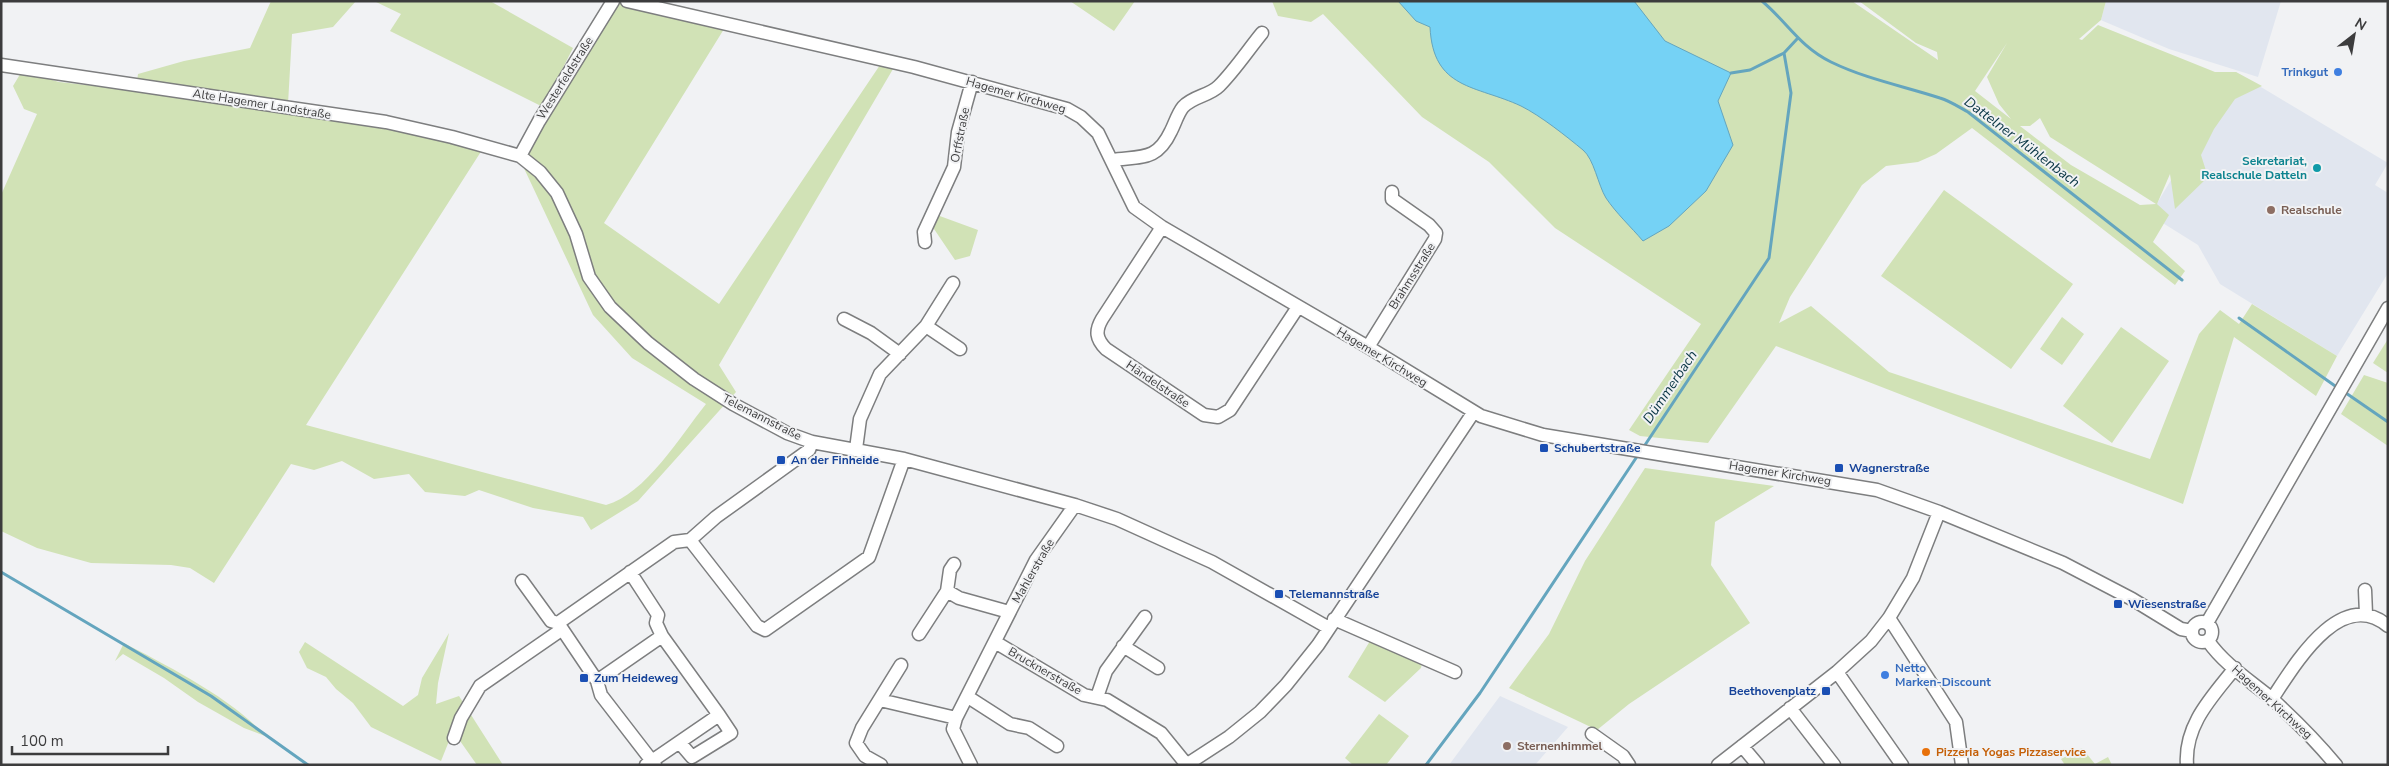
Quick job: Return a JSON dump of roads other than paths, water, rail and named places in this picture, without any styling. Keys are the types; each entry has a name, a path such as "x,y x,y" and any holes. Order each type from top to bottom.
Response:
{"street":[{"name":"Westerfeldstraße","path":"520,156 539,121 613,1"},
{"name":"Hagemer Kirchweg","path":"627,1 914,67 1067,108 1081,117 1098,133 1134,208 1162,227 1368,346 1473,412 1534,433 1863,487 1939,512 2063,563 2132,599 2180,629 2192,631 2196,640 2200,642 2208,641 2216,653 2272,699 2316,741 2336,765"},
{"path":"1112,160 1145,156 1158,152 1164,146 1183,107 1193,99 1218,88 1262,32"},
{"name":"Alte Hagemer Landstraße","path":"1,65 386,122 452,137 520,156"},
{"name":"Orffstraße","path":"925,242 924,232 954,167 958,132 972,82"},
{"name":"Telemannstraße","path":"520,156 540,172 557,194 576,234 589,277 616,313 648,344 694,379 780,429 812,442 904,459 1075,505 1117,520 1212,562 1331,624"},
{"name":"Brahmsstraße","path":"1368,346 1436,239 1436,233 1430,225 1392,199 1392,192"},
{"name":"Händelstraße","path":"1162,227 1102,318 1097,329 1098,340 1106,349 1204,415 1218,417 1230,410 1298,307"},
{"path":"856,449 860,419 880,374 926,326 953,283"},
{"path":"2207,623 2388,308"},
{"path":"844,319 871,333 900,354"},
{"path":"926,326 960,348"},
{"path":"1187,765 1229,737 1260,712 1286,685 1331,624 1473,412"},
{"path":"454,738 461,718 480,686 630,572 674,542 690,540 716,518 808,450 812,442"},
{"path":"690,540 757,626 765,630 869,557 904,459"},
{"name":"Mahlerstraße","path":"956,718 1036,560 1075,505"},
{"path":"1718,765 1837,672 1872,641 1889,618 1913,578 1939,512"},
{"path":"920,634 947,591 950,570 954,564"},
{"path":"630,572 658,615 656,623 662,636 731,733 692,757 680,743"},
{"path":"522,582 551,621 559,626 597,681 601,695 651,763 719,715"},
{"path":"2365,590 2366,614"},
{"name":"Mahlerstraße","path":"947,591 959,598 1009,612"},
{"path":"2272,699 2315,639 2347,617 2366,614 2381,620 2388,626"},
{"name":"Brucknerstraße","path":"1097,697 1106,671 1145,617"},
{"path":"1889,618 1956,722 1962,765"},
{"path":"2192,631 2197,623 2207,623"},
{"path":"2207,623 2212,632 2208,641"},
{"path":"1331,624 1455,672"},
{"path":"597,681 662,636"},
{"name":"Brucknerstraße","path":"995,642 1084,695 1107,700 1161,733 1187,765"},
{"path":"1123,646 1158,668"},
{"path":"881,765 865,756 856,743 862,728 901,665"},
{"path":"2187,765 2186,756 2190,732 2204,706 2235,668"},
{"path":"1837,672 1902,765"},
{"path":"968,697 1010,724 1029,728 1057,746"},
{"path":"880,700 956,718 953,728 971,765"},
{"path":"1790,708 1834,765"},
{"path":"1592,734 1623,756 1629,765"},
{"path":"1742,746 1758,765"}],"water":[{"path":"1398,1 1634,1 1665,41 1731,73 1718,101 1733,145 1706,191 1669,226 1643,241 1606,198 1590,159 1583,150 1529,110 1473,88 1448,74 1439,63 1433,48 1430,27 1416,21"}],"waterway":[{"name":"Dattelner Mühlenbach","path":"1762,1 1802,42 1831,62 1871,78 1944,99 1968,112 2182,280"},
{"name":"Dümmerbach","path":"1643,448 1769,258 1791,93 1784,53 1797,39"},
{"path":"1731,73 1750,70 1784,53"},
{"name":"Dattelner Mühlenbach","path":"2239,318 2338,388"},
{"name":"Dattelner Mühlenbach","path":"2343,391 2388,422"},
{"name":"Dümmerbach","path":"1426,765 1480,693 1638,455"},
{"path":"1,572 211,696 308,765"}],"place":[{"name":"Trinkgut","path":"2338,72"},
{"name":"Sekretariat, Realschule Datteln","path":"2317,168"},
{"name":"Realschule","path":"2271,210"},
{"name":"Schubertstraße","path":"1544,448"},
{"name":"An der Finheide","path":"781,460"},
{"name":"Wagnerstraße","path":"1839,468"},
{"name":"Telemannstraße","path":"1279,594"},
{"name":"Wiesenstraße","path":"2118,604"},
{"name":"Netto Marken-Discount","path":"1885,675"},
{"name":"Zum Heideweg","path":"584,678"},
{"name":"Beethovenplatz","path":"1826,691"},
{"name":"Sternenhimmel","path":"1507,746"},
{"name":"Pizzeria Yogas Pizzaservice","path":"1926,752"}]}
